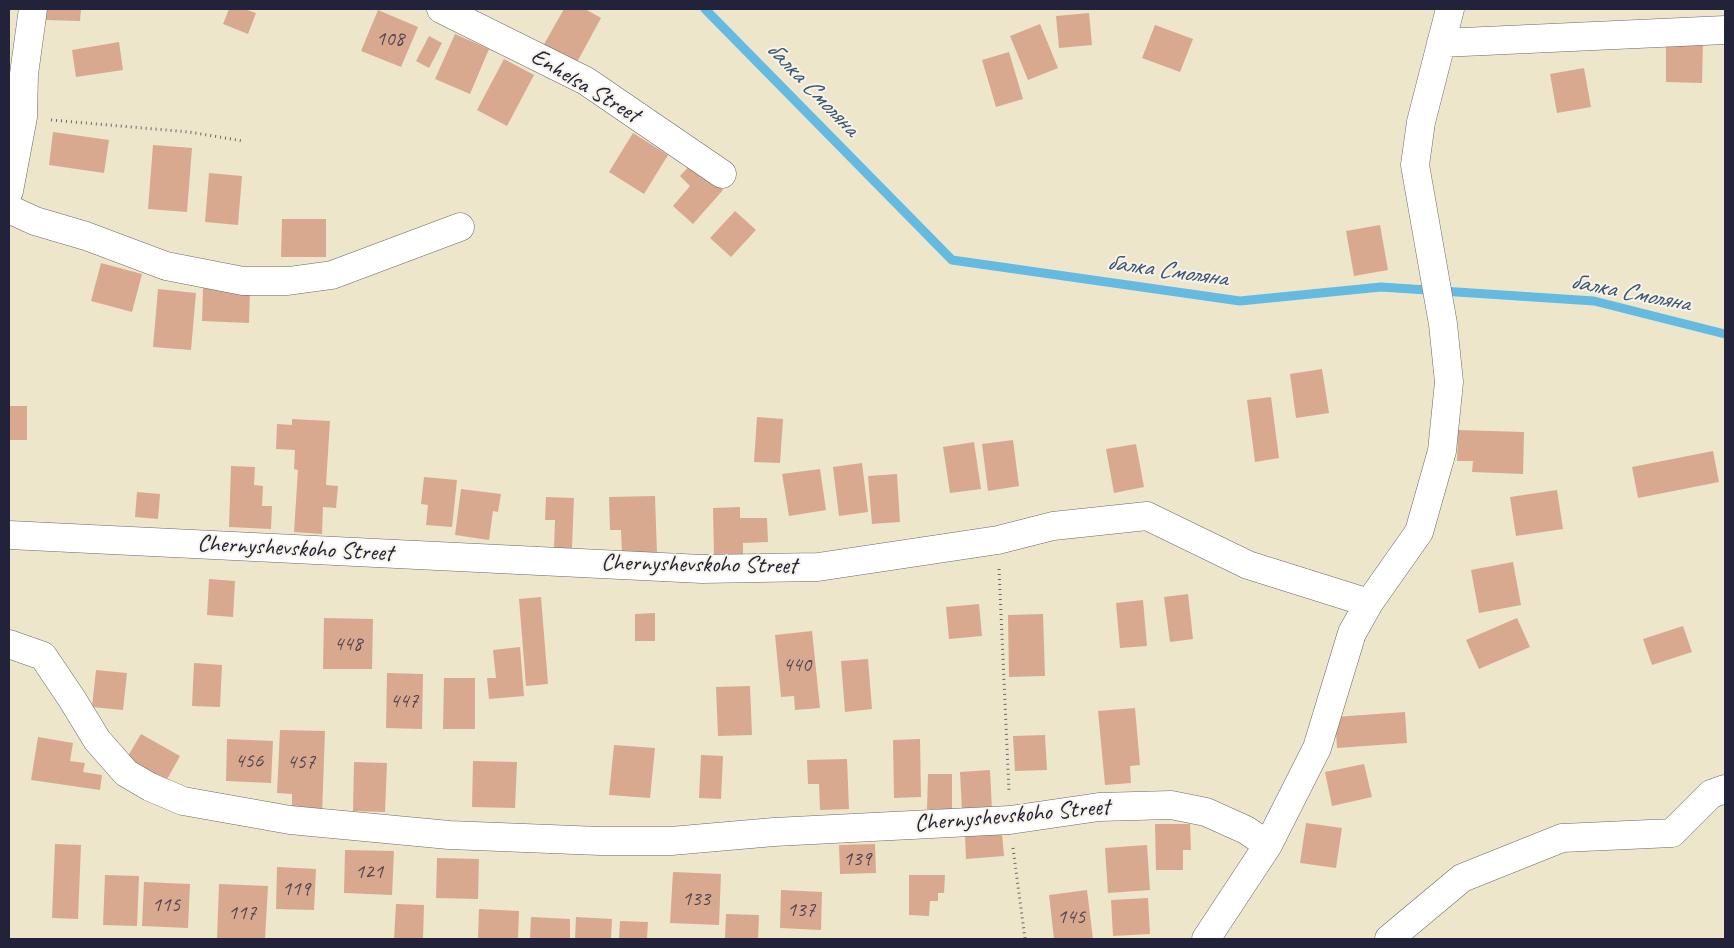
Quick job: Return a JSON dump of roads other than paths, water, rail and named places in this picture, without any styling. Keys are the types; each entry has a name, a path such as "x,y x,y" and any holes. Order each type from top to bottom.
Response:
{"street":[{"path":"9,191 23,117 24,74 32,9"},
{"name":"Enhelsa Street","path":"441,9 586,80 722,174"},
{"path":"1206,939 1268,845 1317,748 1352,633 1370,603 1419,532 1442,451 1449,382 1443,324 1415,164 1421,122 1450,9"},
{"path":"1441,42 1725,30"},
{"path":"9,209 35,221 86,236 166,266 243,281 288,281 332,275 460,227"},
{"name":"Chernyshevskoho Street","path":"9,535 702,568 818,567 998,540 1053,526 1147,516 1248,565 1370,603"},
{"name":"Chernyshevskoho Street","path":"9,644 43,656 72,698 96,740 126,773 150,787 183,801 290,820 449,835 600,841 671,841 811,829 1010,820 1099,807 1171,805 1206,812 1246,830 1268,845"},
{"path":"1388,939 1462,878 1562,838 1672,833 1711,794 1725,789"}],"waterway":[{"name":"балка Смоляна","path":"705,9 952,260 1240,301 1381,287 1594,301 1725,334"}]}
